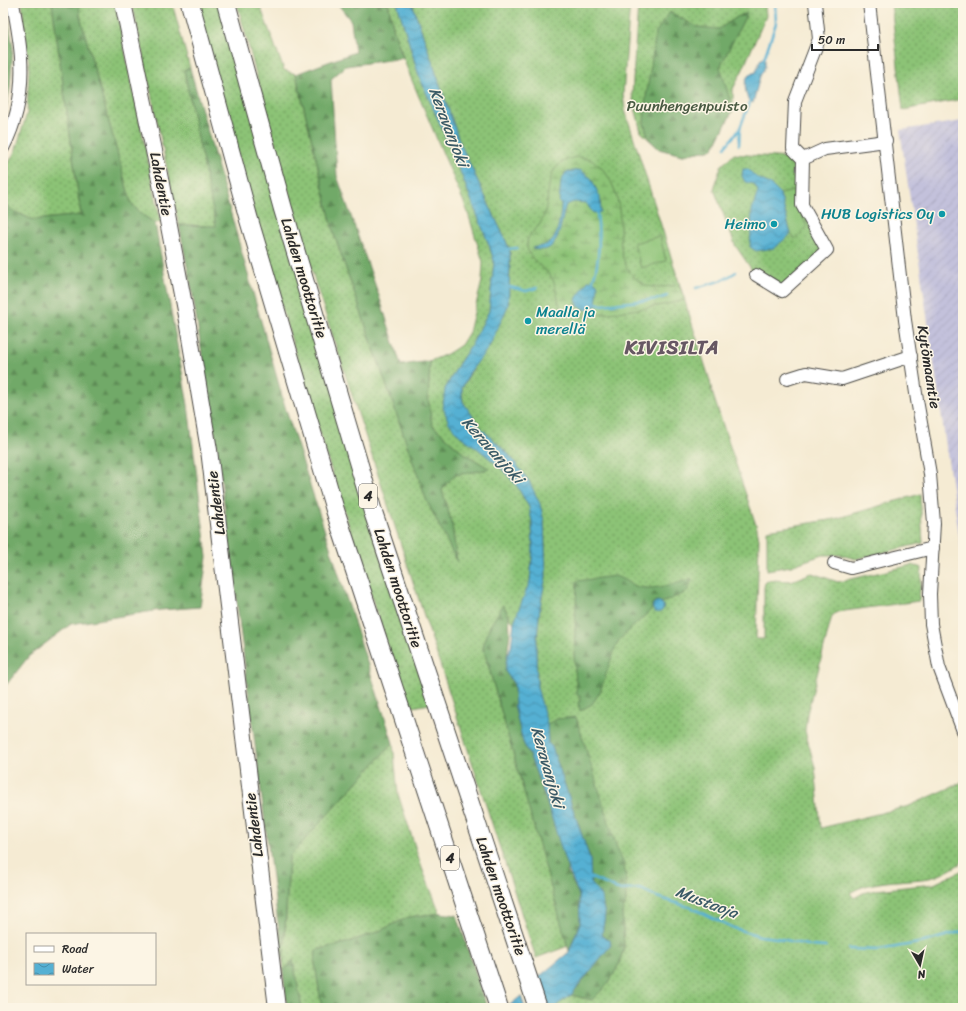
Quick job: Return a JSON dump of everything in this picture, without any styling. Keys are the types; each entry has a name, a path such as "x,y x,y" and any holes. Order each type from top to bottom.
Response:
{"highway":[{"name":"4","path":"190,3 249,220 335,510 499,1008"},
{"name":"Lahden moottoritie","path":"226,3 283,209 373,512 538,1008"}],"main road":[{"name":"Lahdentie","path":"123,3 160,177 188,326 209,450 277,1008"}],"street":[{"path":"3,148 9,136 17,109 21,79 21,58 13,3"},
{"path":"756,275 782,291 827,250 802,205 803,159 793,149 795,100 819,39 815,3"},
{"name":"Kytömaantie","path":"869,3 911,356 930,474 934,523 930,594 931,624 939,668 963,731"},
{"path":"803,159 825,149 886,141"},
{"path":"788,379 806,373 842,380 911,356"},
{"path":"834,563 851,568 933,548"}],"shaded area":[{"path":"963,121 963,563 900,130"}],"green space":[{"path":"3,3 6,3 13,48 10,88 3,124"},
{"path":"22,3 52,3 81,215 33,220 13,211 3,202 3,174 16,149 27,113 29,66"},
{"path":"52,3 79,3 80,16 131,203 141,214 155,223 188,405 207,557 200,607 160,610 71,624 29,656 3,689 3,202 13,211 33,220 81,215"},
{"path":"79,3 115,3 161,222 155,223 141,214 131,203 80,16"},
{"path":"132,3 172,3 190,68 184,70 224,262 304,840 393,743 398,794 422,868 440,913 409,917 377,932 346,943 316,950 315,964 322,1008 302,1008 293,961 283,972 289,857 194,225 179,225"},
{"path":"196,3 220,3 430,704 407,708 329,463 258,230"},
{"path":"237,3 259,3 284,70 296,74 334,234 426,499 457,561 452,525 442,490 455,475 490,469 465,454 432,425 428,398 430,361 447,354 461,345 469,332 482,281 483,262 467,210 408,71 394,31 388,3 397,3 419,76 456,161 489,245 494,261 489,311 473,342 445,389 459,435 500,467 517,486 529,507 532,521 533,549 530,581 514,624 503,605 483,647 568,946 536,958 316,285 269,122"},
{"path":"337,3 388,3 394,31 403,58 346,66 331,79 337,176 379,296 401,365 430,361 428,398 432,425 465,454 490,469 455,475 442,490 452,525 457,562 426,499 334,234 296,74 355,52 351,21"},
{"path":"412,3 630,3 623,95 625,110 710,381 712,392 757,528 759,539 756,639 764,639 765,582 771,580 791,581 812,573 838,582 912,565 922,568 919,601 837,612 832,616 807,714 805,731 815,767 821,828 909,806 963,782 963,862 938,876 878,883 858,888 850,893 854,898 863,893 876,890 934,884 963,870 963,1008 550,1008 571,995 592,1000 608,984 619,964 624,947 622,913 626,901 552,747 537,687 536,648 540,607 546,576 544,521 529,481 510,456 481,428 463,402 462,388 508,306 510,251 460,143"},
{"name":"Puunhengenpuisto","path":"638,3 765,3 766,16 733,89 733,110 713,149 683,155 659,149 641,132 632,95"},
{"path":"891,3 963,3 963,99 903,110"},
{"name":"Puunhengenpuisto","path":"670,12 697,27 719,29 737,17 747,13 720,67 733,110 713,149 683,155 659,149 649,139 644,124 645,104 656,32"},
{"path":"190,68 286,410 393,743 289,857 283,963 217,448 192,291 179,225 216,226 184,70"},
{"path":"734,154 803,159 802,205 827,250 782,291 754,273 735,245 714,189 721,166"},
{"path":"576,157 589,159 596,163 608,176 616,194 619,209 621,244 624,261 633,276 646,286 651,287 679,285 685,300 665,305 590,316 575,316 564,313 560,305 553,280 550,275 533,259 528,249 527,240 540,224 544,214 547,204 549,184 556,167 564,161"},
{"path":"798,190 798,206 807,227 795,239 791,234 780,194"},
{"path":"660,236 666,261 641,268 634,243"},
{"path":"920,494 923,543 856,559 840,555 822,555 791,566 767,570 767,530 835,519"},
{"path":"615,576 642,588 664,586 692,579 687,592 661,603 656,601 652,604 652,609 621,638 615,648 600,692 592,704 580,711 578,702 581,701 580,695 577,695 574,656 577,581"},
{"path":"503,605 509,616 510,633 505,671 514,684 515,709 523,742 531,759 564,852 568,873 579,895 580,923 569,951 483,647 490,626"},
{"path":"576,717 618,851 624,864 626,881 626,901 622,913 624,947 619,964 608,984 592,1000 571,995 611,945 602,934 605,915 601,896 591,883 590,859 552,747 548,743 547,724 557,719"},
{"path":"440,913 457,915 487,1008 322,1008 315,964 316,950 346,943 377,932 409,917"},
{"path":"293,960 302,1008 287,1008 283,972"}],"water":[{"name":"Keravanjoki","path":"397,3 412,3 460,143 510,252 508,306 489,347 470,372 462,388 462,397 463,402 481,428 510,456 529,481 540,504 544,521 546,576 540,607 536,648 537,687 547,724 548,743 552,747 590,859 591,883 601,896 605,915 602,934 605,939 610,940 611,945 571,995 553,1008 545,1008 535,980 569,952 580,923 579,895 566,864 546,799 523,742 515,709 514,684 505,671 507,657 511,647 514,622 530,581 533,549 532,521 529,507 517,486 500,467 459,435 449,423 443,407 445,389 473,342 489,311 494,261 456,161 419,76"},
{"path":"765,57 765,67 760,76 753,103 748,100 745,83 750,74 756,72 760,60"},
{"path":"743,169 748,169 757,178 770,184 780,194 791,234 774,248 756,251 750,247 752,210 758,191 754,184 745,182 742,176"},
{"path":"580,170 591,178 600,197 601,212 593,213 586,203 574,202 566,205 558,237 554,243 549,248 542,250 532,248 551,242 556,235 559,224 561,204 559,203 561,181 566,172"},
{"path":"593,280 598,285 596,306 587,310 578,306 576,299 588,281"},
{"path":"658,601 662,603 664,607 662,611 658,613 654,611 652,607 654,603"},
{"path":"521,996 525,1008 506,1008"}],"waterway":[{"path":"764,59 776,23 775,3"},
{"path":"739,145 740,128 751,99"},
{"path":"725,147 740,129"},
{"path":"593,280 598,255 599,238 597,212"},
{"path":"508,249 517,248"},
{"path":"696,288 723,280 736,272"},
{"path":"506,286 526,291 537,288"},
{"path":"596,303 602,305 658,299 667,296"},
{"name":"Mustaoja","path":"589,877 620,890 641,889 657,897 692,908 734,928 760,936 777,938 811,946 826,947"},
{"name":"Mustaoja","path":"849,949 879,950 924,942 963,931"}],"place":[{"name":"HUB Logistics Oy","path":"942,214"},
{"name":"Heimo","path":"774,224"},
{"name":"Maalla ja merellä","path":"528,321"}],"district":[{"name":"KIVISILTA","path":"672,347"}]}
